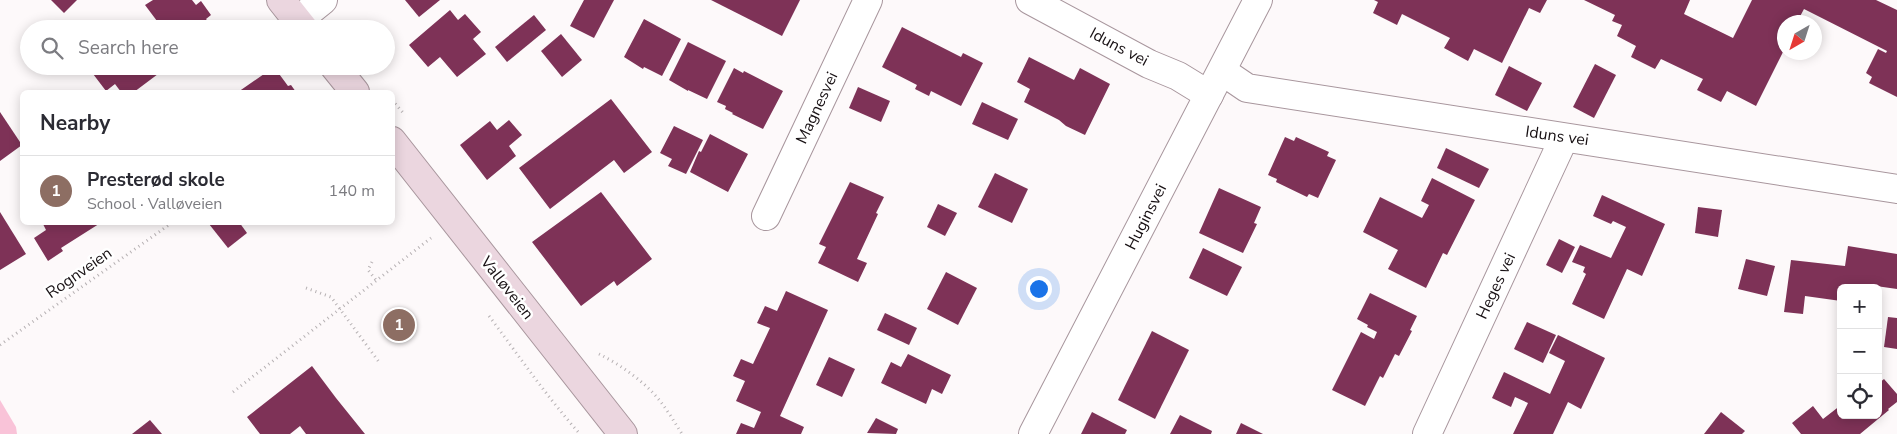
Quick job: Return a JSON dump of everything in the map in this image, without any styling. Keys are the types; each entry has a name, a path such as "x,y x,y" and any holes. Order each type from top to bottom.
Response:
{"main road":[{"path":"341,75 352,90"},
{"name":"Valløveien","path":"395,145 623,434"}],"street":[{"path":"294,16 323,0"},
{"name":"Magnesvei","path":"766,216 868,0"},
{"name":"Iduns vei","path":"1030,0 1149,64 1178,76 1209,95"},
{"name":"Huginsvei","path":"1033,434 1258,0"},
{"name":"Iduns vei","path":"1222,71 1247,88 1897,189"},
{"name":"Heges vei","path":"1427,434 1564,138"}],"path":[{"name":"Rognveien","path":"0,345 169,225"},
{"path":"233,392 433,236"},
{"path":"372,262 368,270 376,280"},
{"path":"306,288 331,297 378,362"},
{"path":"596,353 613,361 648,389 660,401 682,434"}],"shaded area":[{"path":"0,400 16,427 17,434 0,434"}],"building":[{"path":"51,0 77,0 64,13"},
{"path":"153,0 192,0 196,5 201,1 211,15 207,20 156,20 145,5"},
{"path":"405,0 440,0 419,17"},
{"path":"584,0 614,0 594,38 570,26"},
{"path":"711,0 800,0 782,36"},
{"path":"1374,0 1547,0 1540,13 1529,8 1502,63 1474,49 1468,61 1444,48 1450,38 1402,14 1397,25 1373,13 1378,2"},
{"path":"1584,0 1690,0 1684,14 1733,38 1752,0 1876,0 1897,10 1897,97 1869,83 1872,77 1866,73 1878,49 1886,53 1887,51 1822,18 1822,15 1816,15 1804,9 1801,15 1777,15 1777,60 1779,60 1756,106 1727,91 1721,102 1697,90 1703,79 1661,59 1655,69 1631,57 1636,46 1617,36 1622,25 1612,21 1615,15"},
{"path":"450,10 458,20 465,14 481,32 473,39 486,54 457,77 440,57 428,67 409,45"},
{"path":"534,15 546,30 507,62 495,47"},
{"path":"644,19 681,39 662,76 644,67 643,69 624,57"},
{"path":"902,27 961,57 963,53 983,63 961,106 931,91 929,96 915,89 917,85 882,67"},
{"path":"561,34 582,60 562,77 541,51"},
{"path":"688,42 726,61 707,99 669,80"},
{"path":"1029,57 1074,80 1080,68 1110,84 1085,135 1024,102 1030,89 1017,82"},
{"path":"1595,64 1616,75 1594,118 1573,107"},
{"path":"1509,66 1542,83 1527,111 1495,95"},
{"path":"734,68 743,73 744,71 783,91 763,129 732,114 725,109 726,106 717,102"},
{"path":"94,75 157,75 137,90 120,90 115,84 105,90"},
{"path":"262,75 280,75 288,86 291,85 295,90 241,90"},
{"path":"858,87 890,101 881,122 849,108"},
{"path":"611,99 652,152 624,173 614,160 550,209 519,168"},
{"path":"982,102 1018,119 1008,140 972,124"},
{"path":"0,112 20,142 20,146 0,161"},
{"path":"509,120 522,135 509,146 516,156 487,180 460,145 490,121 497,130"},
{"path":"674,126 703,140 686,174 668,166 672,159 660,153"},
{"path":"710,134 748,154 728,192 690,172 699,151 701,152"},
{"path":"1285,137 1294,141 1296,137 1329,152 1327,156 1336,160 1318,198 1309,194 1307,197 1276,182 1277,179 1268,175"},
{"path":"1446,148 1489,169 1479,188 1437,168"},
{"path":"995,173 1028,189 1012,223 978,207"},
{"path":"1432,178 1475,200 1447,255 1443,253 1426,288 1388,269 1398,250 1363,232 1380,197 1422,218 1429,205 1421,201"},
{"path":"850,182 884,197 857,259 867,263 858,282 818,263 826,247 819,244"},
{"path":"1219,188 1261,207 1254,223 1257,224 1243,253 1199,233"},
{"path":"601,192 652,259 617,286 614,281 581,306 532,242"},
{"path":"1602,195 1665,224 1642,276 1627,269 1604,319 1572,304 1586,274 1583,272 1585,267 1572,262 1580,245 1611,258 1626,227 1613,221 1611,224 1593,216"},
{"path":"938,204 957,213 945,236 927,227"},
{"path":"1698,207 1722,210 1718,237 1695,233"},
{"path":"0,212 26,254 0,270"},
{"path":"44,225 97,225 61,248 63,251 48,261 34,238 46,230"},
{"path":"210,225 241,225 247,233 228,248"},
{"path":"1559,239 1575,247 1562,273 1546,265"},
{"path":"1848,246 1897,254 1897,289 1882,287 1882,284 1837,284 1837,300 1805,296 1803,314 1784,312 1791,260 1845,266"},
{"path":"1203,248 1242,267 1227,296 1189,278"},
{"path":"1746,259 1775,266 1767,296 1738,289"},
{"path":"946,272 977,288 958,325 927,309"},
{"path":"786,291 828,310 780,416 804,427 801,434 736,434 741,423 754,428 761,412 736,401 745,381 733,376 741,359 753,364 770,328 757,323 765,306 777,311"},
{"path":"1370,293 1417,316 1410,330 1412,331 1399,356 1395,354 1383,378 1380,376 1365,406 1332,390 1361,332 1374,339 1377,332 1357,319"},
{"path":"885,313 917,328 909,345 877,330"},
{"path":"1888,317 1897,318 1897,349 1884,347"},
{"path":"1527,322 1556,335 1543,363 1514,349"},
{"path":"1152,331 1189,350 1155,419 1118,400"},
{"path":"1558,335 1605,358 1581,409 1568,402 1553,434 1513,434 1528,403 1515,397 1511,407 1492,398 1504,372 1550,394 1565,361 1549,353"},
{"path":"908,354 951,375 942,394 932,389 926,404 881,383 891,362 901,367"},
{"path":"829,357 855,369 842,397 816,385"},
{"path":"312,366 365,434 306,434 300,426 290,434 260,434 247,417"},
{"path":"1884,379 1897,394 1897,402 1882,416 1882,381"},
{"path":"1813,406 1823,419 1837,408 1837,419 1878,419 1860,434 1801,434 1792,423"},
{"path":"1092,412 1127,430 1125,434 1081,434"},
{"path":"1721,412 1745,431 1742,434 1704,434"},
{"path":"1180,415 1212,431 1211,434 1170,434"},
{"path":"876,418 898,429 896,434 867,433"},
{"path":"150,420 162,434 132,434"},
{"path":"1241,423 1263,434 1236,434"}],"place":[{"name":"Presterød skole","path":"399,325"}]}
